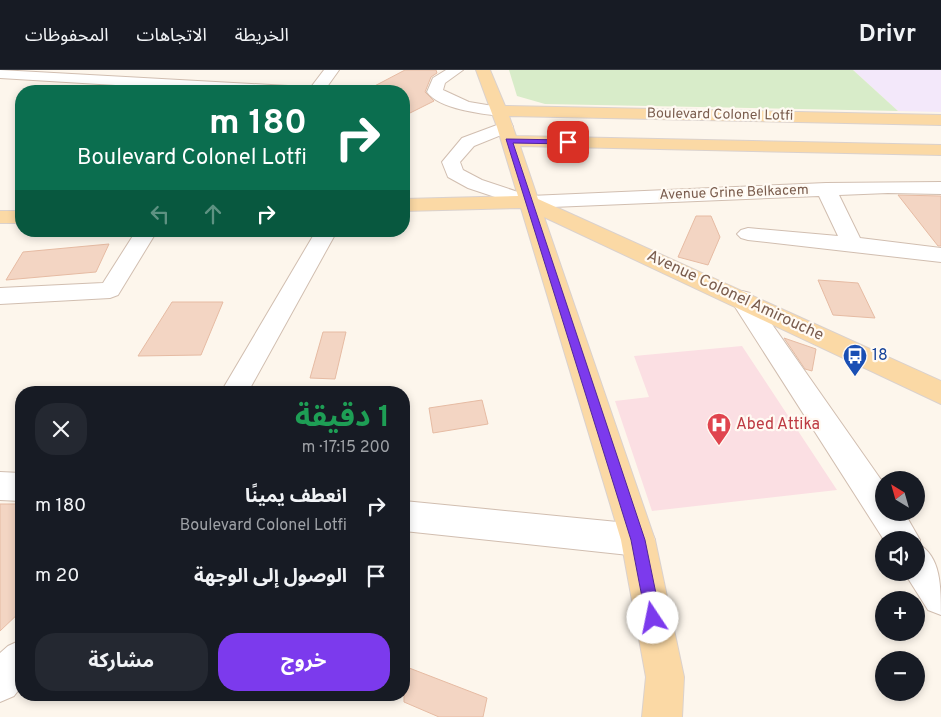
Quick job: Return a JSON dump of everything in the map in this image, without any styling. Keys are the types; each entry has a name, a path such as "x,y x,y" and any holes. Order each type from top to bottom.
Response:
{"main road":[{"path":"482,70 504,126 638,540 665,677 662,717"},
{"name":"Boulevard Colonel Lotfi","path":"504,126 941,120"},
{"name":"Boulevard Colonel Lotfi","path":"504,126 941,150"},
{"path":"410,206 528,202"},
{"name":"Avenue Colonel Amirouche","path":"528,202 742,299 941,393"},
{"path":"0,217 15,216"}],"street":[{"path":"321,85 332,70"},
{"path":"456,70 438,81 435,92 449,102 504,126"},
{"path":"0,74 186,85"},
{"path":"504,126 468,142 451,162 455,173 475,184 528,202"},
{"name":"Avenue Grine Belkacem","path":"528,202 826,189 941,188"},
{"path":"826,189 852,244"},
{"path":"748,234 941,255"},
{"path":"0,296 110,290 143,237"},
{"path":"237,386 324,237"},
{"path":"742,299 875,498"},
{"path":"0,486 15,487"},
{"path":"410,517 638,540"},
{"path":"925,573 941,597"},
{"path":"0,682 15,666"}],"shaded area":[{"path":"853,70 941,70 941,112 898,111"},
{"name":"Abed Attika","path":"742,346 837,490 652,511 615,401 649,397 634,356"}],"green space":[{"path":"509,70 853,70 898,111 545,104 517,96"}],"building":[{"path":"405,70 436,70 437,73 431,77 425,92 434,101 410,113 410,85 376,85"},
{"path":"898,195 941,196 941,246 938,246"},
{"path":"696,216 711,216 720,237 708,265 678,257"},
{"path":"109,244 96,272 6,280 23,252"},
{"path":"818,280 858,283 875,318 833,315"},
{"path":"172,302 223,302 201,355 138,356"},
{"path":"323,332 346,332 335,379 310,378"},
{"path":"784,338 816,349 812,371 805,369"},
{"path":"482,400 488,424 433,433 429,408"},
{"path":"0,504 15,504 15,617 0,631"},
{"path":"410,668 487,698 483,717 439,717 404,702 410,701"}],"place":[{"name":"18","path":"855,377"},
{"name":"Abed Attika","path":"719,446"}],"route":[{"path":"568,142 509,141 638,540 653,618"}]}
